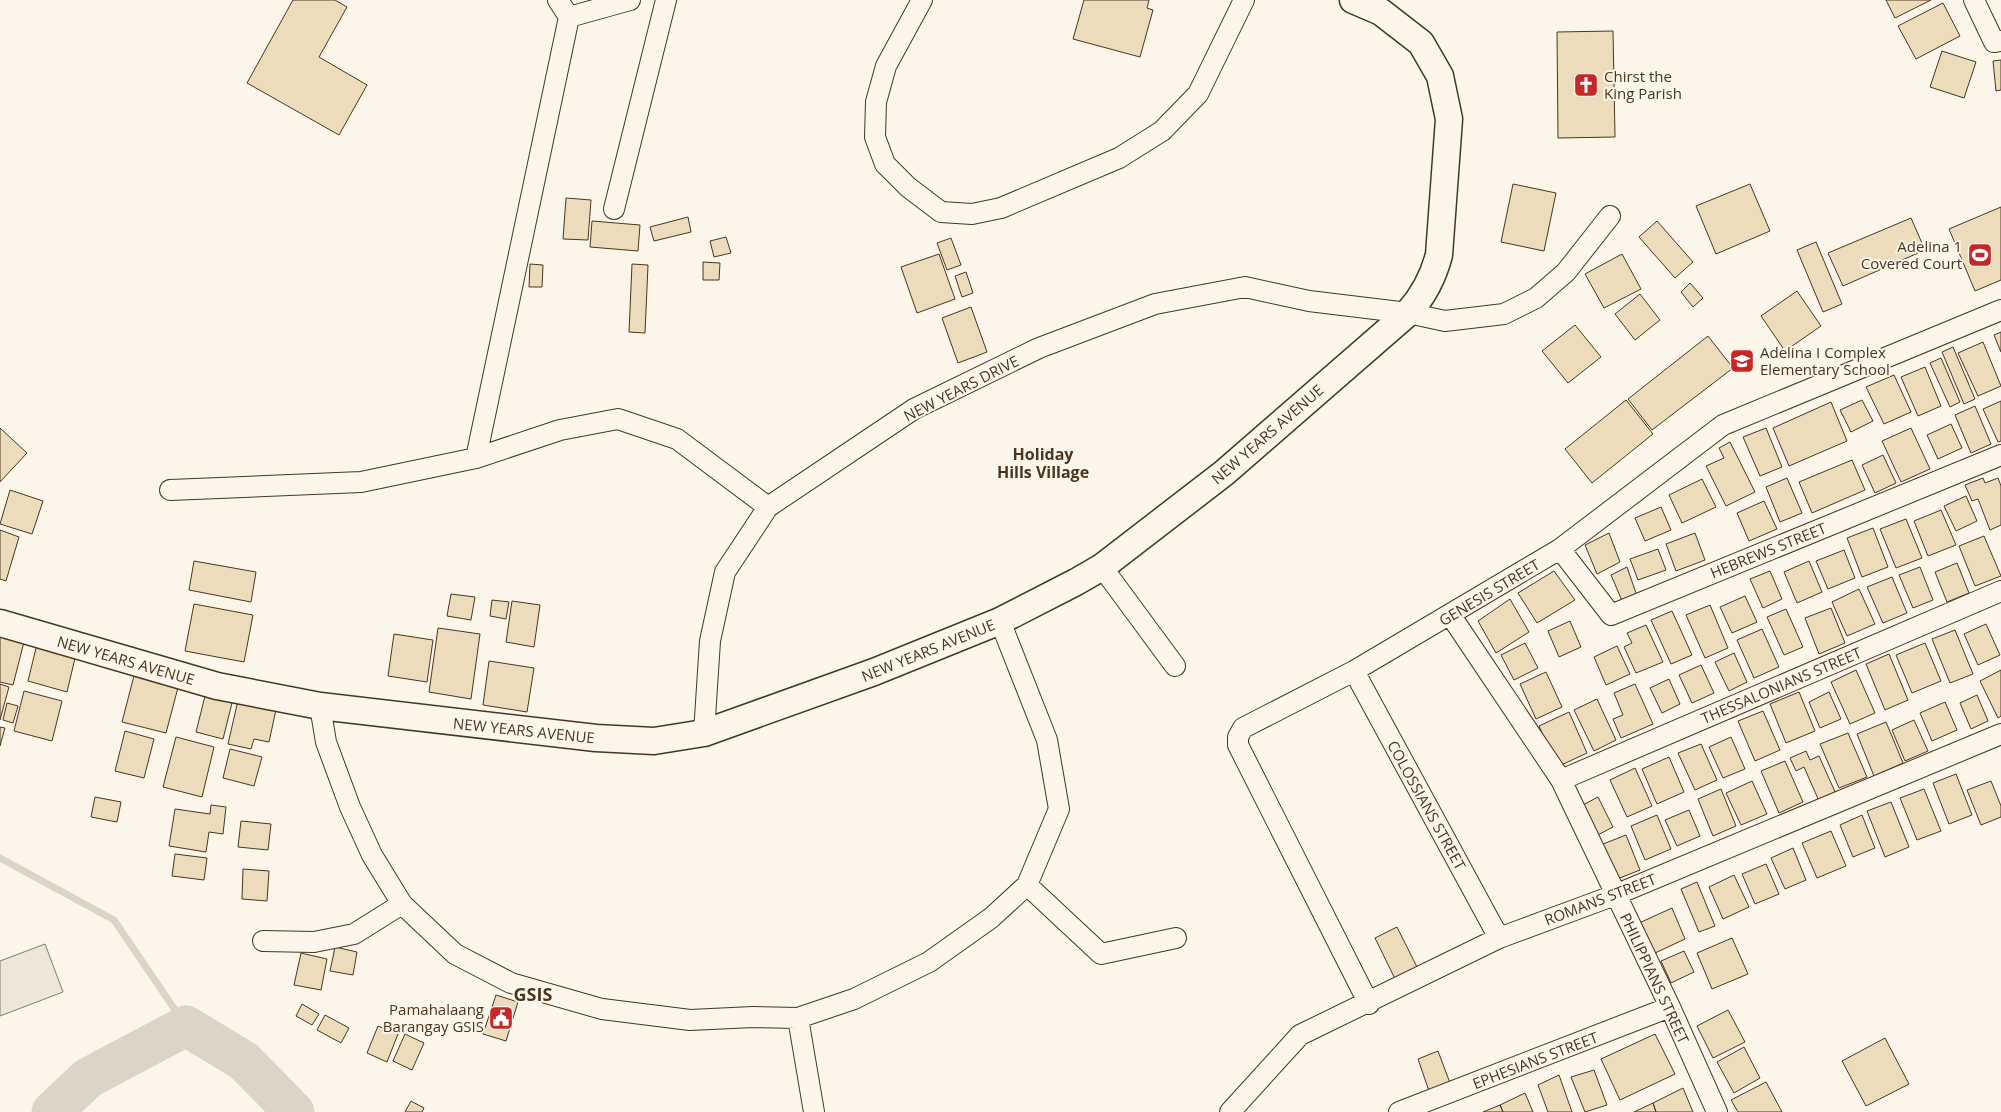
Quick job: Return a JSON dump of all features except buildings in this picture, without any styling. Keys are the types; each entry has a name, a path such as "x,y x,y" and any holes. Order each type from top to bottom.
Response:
{"street":[{"path":"476,458 568,17 558,0"},
{"path":"568,17 630,0"},
{"path":"614,209 666,0"},
{"path":"922,0 886,66 876,102 875,137 885,164 908,187 941,212 972,214 1001,208 1119,158 1162,131 1198,94 1244,0"},
{"name":"NEW YEARS AVENUE","path":"0,623 218,686 320,706 596,738 654,741 704,733 874,672 1000,621 1102,567 1224,473 1408,313 1422,297 1433,276 1439,255 1449,119 1440,76 1421,43 1381,12 1353,0"},
{"path":"1974,0 1994,42 2001,41"},
{"name":"NEW YEARS DRIVE","path":"704,733 710,642 725,572 768,507 914,409 1039,348 1155,304 1246,287 1309,301 1408,313 1445,321 1504,314 1536,298 1566,272 1610,216"},
{"name":"GENESIS STREET","path":"1369,1004 1238,745 1238,737 1243,728 1354,671 1451,616 1560,549 1723,425 2001,310"},
{"path":"170,490 361,482 476,458 560,430 618,419 677,438 768,507"},
{"name":"HEBREWS STREET","path":"1560,549 1611,615 2001,454"},
{"path":"1102,567 1175,666"},
{"name":"THESSALONIANS STREET","path":"1561,780 2001,591"},
{"name":"PHILIPPIANS STREET","path":"1451,616 1561,780 1670,1008 1717,1112"},
{"path":"320,706 326,742 350,807 372,855 402,904 455,954 511,983 602,1009 690,1020 753,1017 798,1018 854,999 929,962 992,918 1027,885 1059,809 1047,740 1000,621"},
{"name":"COLOSSIANS STREET","path":"1354,671 1499,938"},
{"name":"ROMANS STREET","path":"1230,1112 1300,1035 1369,1004 1499,938 1615,895 2001,734"},
{"path":"1027,885 1101,954 1176,938"},
{"path":"262,941 314,942 354,934 402,904"},
{"name":"EPHESIANS STREET","path":"1399,1112 1670,1008"},
{"path":"798,1018 814,1112"}],"shaded area":[{"path":"45,944 63,992 0,1016 0,961"}],"waterway":[{"path":"0,858 114,920 186,1026"},
{"path":"52,1112 88,1078 186,1026 244,1061 294,1112"}],"place":[{"name":"Chirst the King Parish","path":"1586,85"},
{"name":"Adelina 1 Covered Court","path":"1980,255"},
{"name":"Adelina I Complex Elementary School","path":"1742,361"},
{"name":"Pamahalaang Barangay GSIS","path":"501,1018"}],"district":[{"name":"Holiday Hills Village","path":"1043,463"},
{"name":"GSIS","path":"533,994"}]}
